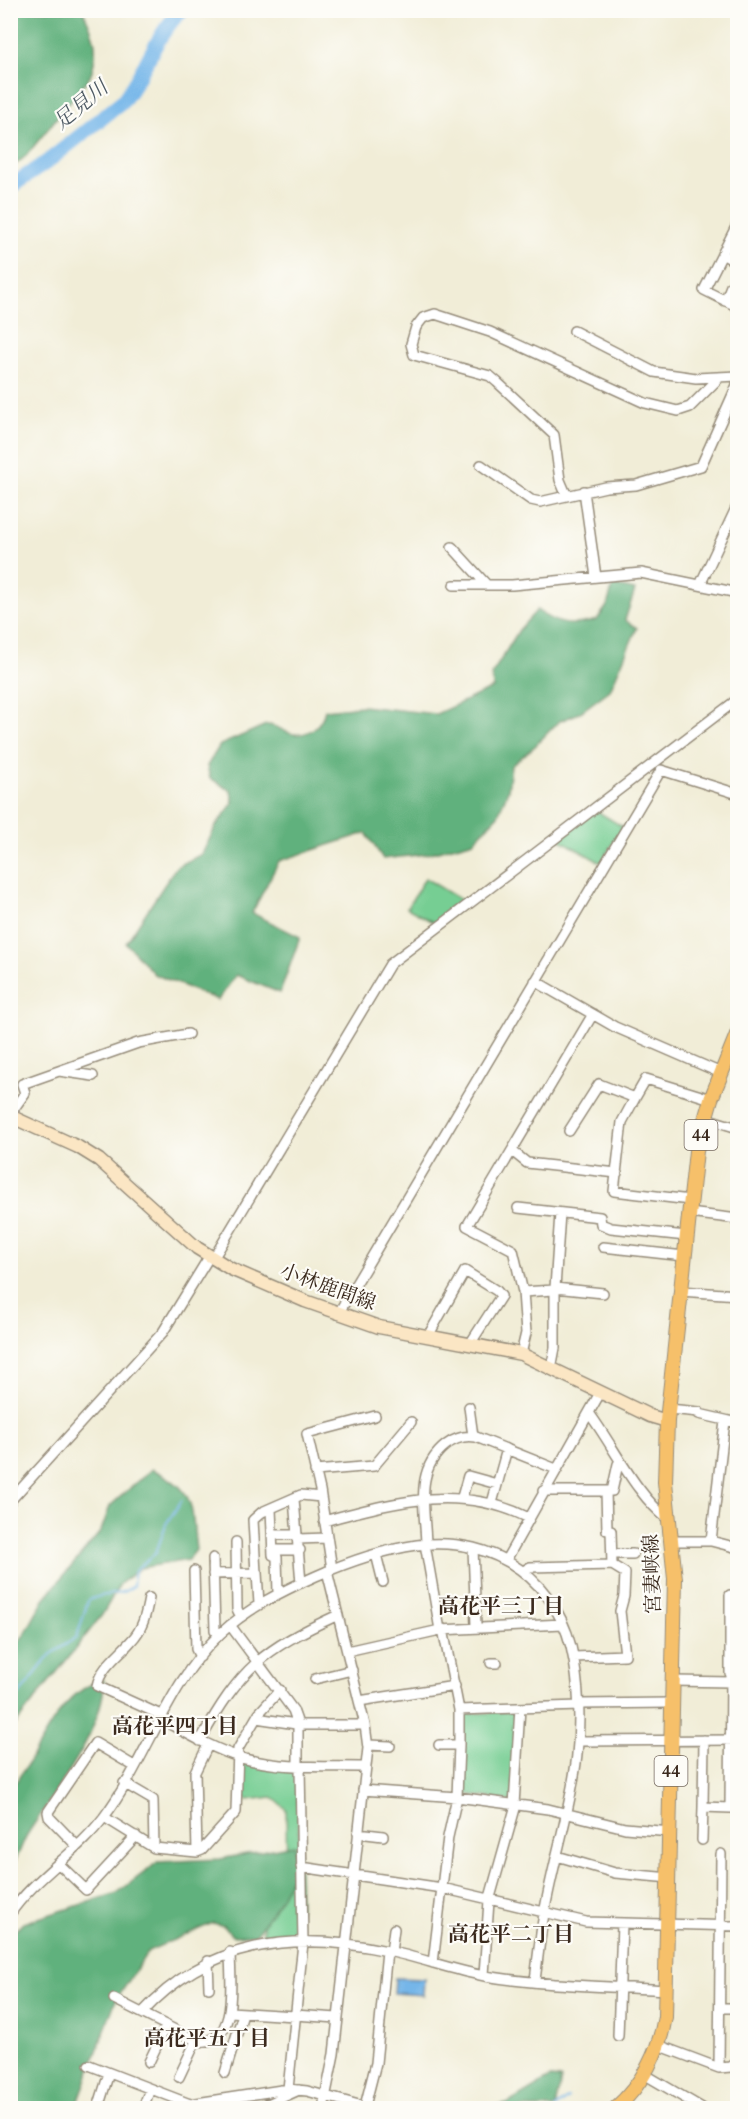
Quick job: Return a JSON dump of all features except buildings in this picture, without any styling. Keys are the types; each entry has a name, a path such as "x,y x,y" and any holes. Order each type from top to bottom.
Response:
{"main road":[{"name":"宮妻峡線","path":"618,2108 644,2074 658,2045 665,2017 669,1925 673,1681 673,1541 665,1482 668,1415 696,1151 711,1099 738,1032"},
{"name":"小林鹿間線","path":"10,1115 78,1147 99,1160 211,1258 258,1281 338,1314 380,1327 521,1354 650,1416 668,1415"}],"street":[{"path":"737,224 704,290 738,307"},
{"path":"722,254 738,263"},
{"path":"725,301 731,286"},
{"path":"566,494 560,480 554,435 497,382 490,376 414,355 411,344 416,327 423,318 429,315 443,316 490,332 645,403 678,411 690,407 720,377"},
{"path":"574,331 654,372 669,376 738,376"},
{"path":"481,465 531,500 540,502 566,494 636,485 701,466 738,383"},
{"path":"584,491 596,577"},
{"path":"700,585 738,504"},
{"path":"452,547 486,584"},
{"path":"454,585 513,585 641,573 738,593"},
{"path":"10,1501 176,1315 186,1294 211,1258 390,964 738,699"},
{"path":"649,766 738,794"},
{"path":"338,1314 661,770"},
{"path":"535,981 615,1027 721,1072"},
{"path":"521,1354 526,1333 523,1292 513,1250 467,1226 592,1014"},
{"path":"10,1115 25,1093 22,1084 138,1043 188,1034"},
{"path":"59,1071 93,1076"},
{"path":"711,1099 646,1079 622,1122 614,1191 690,1206 738,1219"},
{"path":"569,1131 599,1084 635,1098"},
{"path":"705,1118 738,1128"},
{"path":"512,1150 527,1163 617,1173"},
{"path":"518,1208 600,1217 601,1224 611,1228 686,1236"},
{"path":"551,1369 555,1348 554,1289 560,1213"},
{"path":"603,1247 684,1256"},
{"path":"428,1336 465,1271 497,1291 501,1296 470,1344"},
{"path":"523,1292 554,1289 603,1293"},
{"path":"680,1291 738,1295"},
{"path":"506,1560 600,1393"},
{"path":"469,1407 472,1436"},
{"path":"668,1415 699,1412 699,1414 738,1423"},
{"path":"589,1413 638,1486 659,1512 669,1520"},
{"path":"323,2109 327,2096 337,2018 368,1745 329,1570 321,1497 307,1434 375,1416"},
{"path":"711,1541 725,1421"},
{"path":"315,1471 374,1466 411,1422"},
{"path":"433,1963 442,1888 457,1797 459,1710 426,1544 425,1471 431,1459 451,1441 472,1436 556,1469"},
{"path":"492,1503 507,1449"},
{"path":"543,1491 612,1491 618,1464"},
{"path":"462,1497 468,1476 497,1484"},
{"path":"606,1491 607,1530 611,1530 612,1565"},
{"path":"259,1604 253,1520 301,1495 321,1497"},
{"path":"324,1521 424,1498 462,1497 492,1503 529,1518"},
{"path":"294,1499 301,1583"},
{"path":"271,1509 273,1552 277,1557 278,1593"},
{"path":"272,1535 327,1538"},
{"path":"673,1541 711,1541 738,1548"},
{"path":"236,1542 237,1609 241,1617"},
{"path":"10,1914 104,1817 200,1657 219,1635 241,1617 278,1593 329,1570 376,1554 426,1544 473,1548 506,1560 525,1570 548,1597 562,1624 574,1657 580,1705 580,1741 575,1784 544,1914 535,1980"},
{"path":"473,1548 476,1626"},
{"path":"256,1555 300,1550"},
{"path":"376,1554 383,1582"},
{"path":"612,1554 633,1554"},
{"path":"213,1558 215,1630 219,1635"},
{"path":"525,1570 530,1567 612,1565 621,1568 626,1576 620,1611 625,1655 574,1657"},
{"path":"194,1571 196,1649 200,1657"},
{"path":"213,1574 256,1573"},
{"path":"703,1807 734,1808 734,1631 730,1595 738,1596"},
{"path":"148,1598 146,1615 138,1632 109,1664 97,1686 162,1718 204,1743 237,1756 259,1762 299,1766 366,1767"},
{"path":"195,1601 214,1600"},
{"path":"197,1852 195,1772 204,1743 233,1685 257,1660 289,1638 338,1615"},
{"path":"347,1651 442,1629 562,1624"},
{"path":"230,1626 280,1690 293,1710 298,1724 303,1943 288,2089"},
{"path":"315,1679 352,1670"},
{"path":"673,1681 733,1677"},
{"path":"359,1701 455,1686"},
{"path":"104,1817 154,1848 197,1852 202,1850 236,1812 238,1749 256,1718 280,1690"},
{"path":"459,1710 672,1703"},
{"path":"484,1975 489,1901 515,1805 520,1708"},
{"path":"256,1718 298,1724 365,1725"},
{"path":"702,1840 704,1740"},
{"path":"580,1741 734,1740"},
{"path":"77,1846 49,1817 48,1812 95,1743 134,1766"},
{"path":"368,1745 390,1746"},
{"path":"439,1745 459,1745"},
{"path":"124,1783 153,1800 154,1848"},
{"path":"363,1790 457,1797 567,1813 625,1828 670,1832"},
{"path":"358,1833 383,1836"},
{"path":"59,1864 86,1890 136,1836"},
{"path":"719,2068 721,1854"},
{"path":"557,1856 615,1873 670,1878"},
{"path":"301,1867 442,1888 544,1914 586,1922 738,1926"},
{"path":"618,2036 622,1924"},
{"path":"89,2065 190,2106 288,2089 368,2107 394,1929"},
{"path":"142,2013 178,1978 208,1961 230,1952 303,1943 346,1944 389,1951 484,1975 667,1990"},
{"path":"114,1999 196,2041 205,2041 217,2035 226,2024 230,2012 230,1952"},
{"path":"208,1961 209,1988"},
{"path":"720,2008 738,2008"},
{"path":"230,2012 337,2018"},
{"path":"225,2073 243,2013"},
{"path":"149,2062 166,2026"},
{"path":"179,2077 196,2041"},
{"path":"658,2045 719,2068 731,2067 738,2061"},
{"path":"98,2109 109,2073"},
{"path":"644,2074 702,2109"},
{"path":"143,2109 150,2089"},
{"path":"259,2109 298,2090"}],"green space":[{"path":"11,10 83,11 93,35 95,58 90,77 26,156 11,168"},
{"path":"613,585 635,590 625,620 637,628 610,690 579,713 558,722 535,746 511,766 508,790 498,815 474,841 427,854 383,859 366,833 279,861 252,913 300,937 280,993 236,975 218,1000 154,974 126,943 176,867 202,854 216,826 233,803 231,791 210,778 207,766 220,745 266,725 290,733 305,733 318,724 325,710 362,706 436,714 493,688 492,674 519,630 537,610 551,619 566,624 597,620 607,606"},
{"path":"595,810 623,827 601,863 559,839"},
{"path":"425,878 466,903 438,925 407,908"},
{"path":"152,1469 177,1484 189,1501 196,1550 188,1560 140,1568 120,1584 102,1615 11,1730 11,1651 25,1634 44,1599 101,1531 110,1506"},
{"path":"104,1680 102,1699 87,1740 27,1835 11,1868 11,1788 61,1710 74,1696 88,1686"},
{"path":"518,1711 513,1802 461,1793 463,1714"},
{"path":"242,1763 298,1773 300,1936 298,1939 263,1942 263,1915 287,1882 286,1809 272,1797 248,1800 240,1796"},
{"path":"294,1845 295,1869 278,1903 255,1935 232,1936 224,1926 213,1923 148,1951 115,2002 76,2108 11,2108 11,1935 23,1923 117,1893 158,1862 220,1859"},
{"path":"550,2078 561,2079 555,2108 487,2108 507,2104"}],"water":[{"path":"395,1978 424,1979 423,1995 394,1993"}],"waterway":[{"name":"足見川","path":"10,187 47,162 121,103 137,80 164,31 182,10"},
{"path":"10,1706 50,1655 77,1637 88,1601 99,1596 122,1592 133,1586 135,1570 156,1553 166,1524 182,1500"},
{"path":"555,2108 568,2098"}],"district":[{"name":"高花平三丁目","path":"501,1606"},
{"name":"高花平四丁目","path":"175,1726"},
{"name":"高花平二丁目","path":"511,1934"},
{"name":"高花平五丁目","path":"207,2038"}]}
